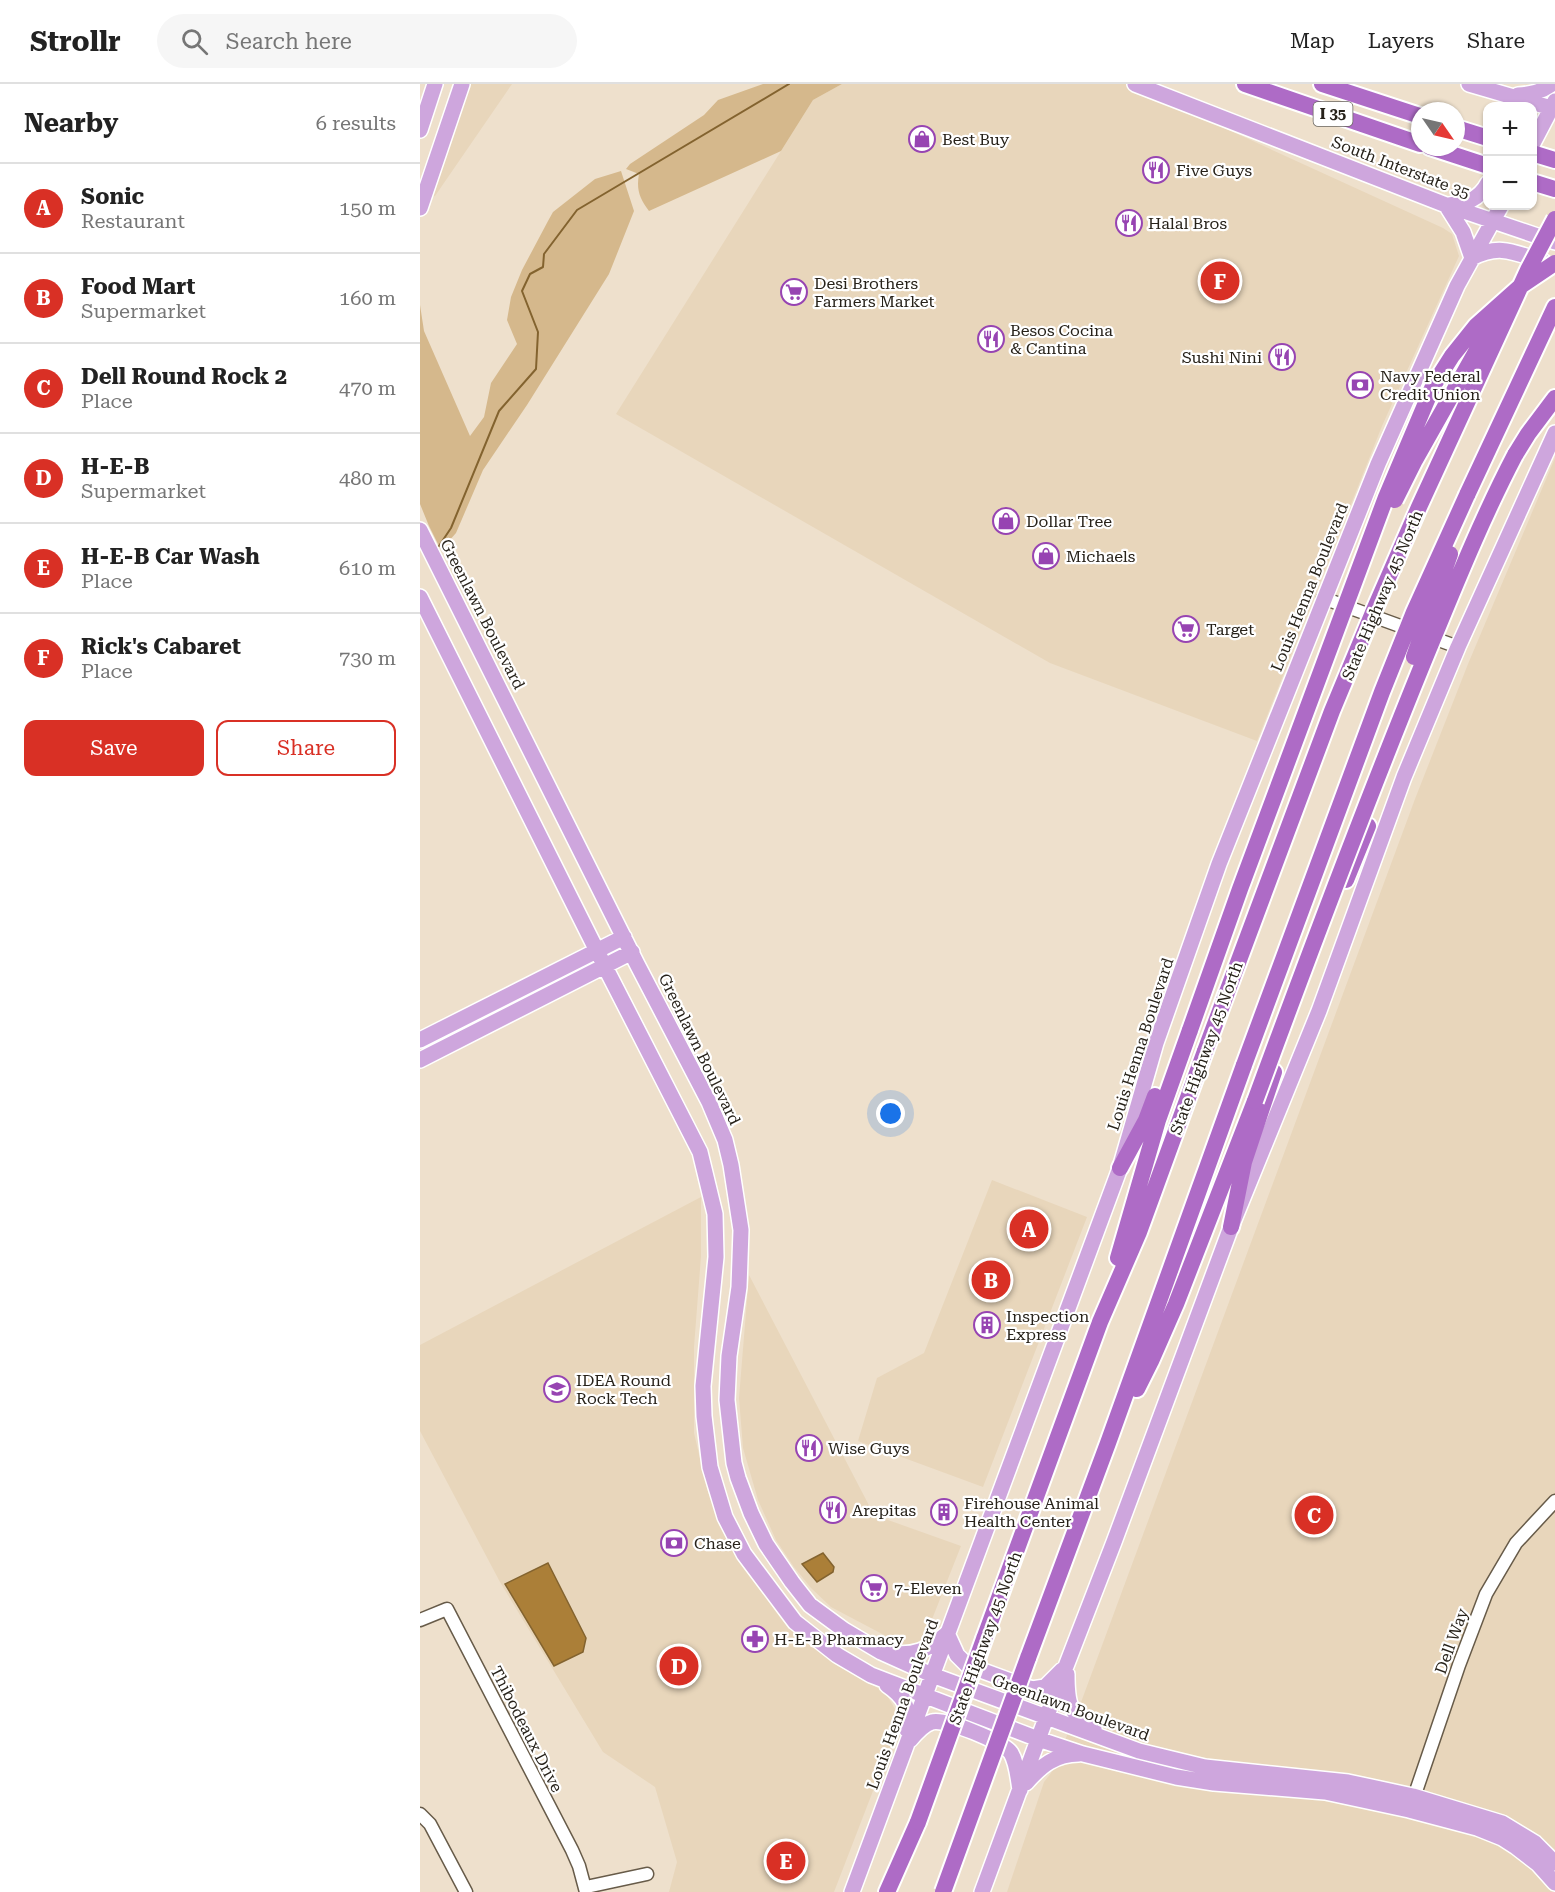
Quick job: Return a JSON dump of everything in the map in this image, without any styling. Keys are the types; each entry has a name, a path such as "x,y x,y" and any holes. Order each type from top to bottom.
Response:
{"highway":[{"name":"I 35","path":"1245,84 1411,141"},
{"name":"I 35","path":"1322,84 1411,113"},
{"path":"1465,131 1483,136"},
{"path":"1537,154 1555,160"},
{"path":"1457,156 1483,164"},
{"path":"1537,183 1555,189"},
{"name":"State Highway 45 North","path":"894,1892 1100,1322 1139,1232 1332,711 1419,507 1528,270 1555,219"},
{"path":"1100,1322 1158,1120 1240,889 1402,456 1433,386 1452,356 1476,326 1522,285 1555,265"},
{"path":"1120,1168 1146,1120 1272,791 1379,532 1415,460 1490,327 1528,270"},
{"path":"943,1892 1386,682 1414,612 1555,307"},
{"path":"1108,1443 1151,1361 1255,1101 1327,905 1471,548 1515,455 1555,398"},
{"path":"1231,1227 1244,1162 1301,993 1368,826 1397,712 1443,577 1467,495"},
{"path":"887,1892 918,1822"}],"main road":[{"path":"420,129 435,84"},
{"path":"420,208 462,84"},
{"name":"South Interstate 35","path":"1135,84 1446,205 1555,242"},
{"path":"1469,84 1511,101 1554,106 1537,136"},
{"path":"1511,101 1534,94 1552,84"},
{"path":"1483,189 1473,200 1446,205 1463,232 1472,258 1483,252 1509,251 1555,265"},
{"name":"Louis Henna Boulevard","path":"852,1892 1120,1168 1156,1043 1219,864 1378,464 1457,286 1499,210"},
{"path":"982,1892 1231,1227 1319,1011 1403,778 1458,647 1555,433"},
{"name":"Greenlawn Boulevard","path":"420,530 709,1102 725,1140 741,1230 740,1287 729,1356 727,1410 734,1463 751,1513 766,1544 810,1605 844,1630 881,1652 932,1675 1159,1757 1205,1767 1348,1782 1411,1803 1502,1838 1538,1864 1555,1883"},
{"name":"Greenlawn Boulevard","path":"420,597 700,1152 715,1214 716,1257 703,1386 710,1467 725,1517 744,1554 795,1622 837,1654 872,1675 1083,1754 1176,1777 1411,1803 1502,1824 1535,1843 1555,1863"},
{"path":"420,1040 624,937"},
{"path":"420,1060 632,952"},
{"path":"709,1321 734,1321"},
{"path":"881,1652 906,1655 921,1651 934,1645 947,1633 957,1655 967,1665 1032,1689 1045,1687 1068,1663"},
{"path":"1068,1663 1067,1697 1070,1707 1079,1719 1111,1740"},
{"path":"872,1675 899,1693 906,1705 908,1719 906,1745"},
{"path":"906,1745 920,1730 933,1721 949,1723 1002,1744 1011,1753 1020,1790"},
{"path":"1020,1790 1039,1767 1050,1760 1071,1754 1083,1754"},
{"path":"1176,1777 1197,1775 1205,1767"}],"street":[{"path":"1323,598 1458,647"},
{"name":"Dell Way","path":"1411,1803 1486,1594 1516,1543 1555,1501"},
{"name":"Thibodeaux Drive","path":"420,1620 447,1609 572,1850 586,1890"},
{"path":"420,1814 430,1824 465,1892"},
{"path":"586,1890 646,1875"}],"shaded area":[{"path":"469,84 512,84 435,196 432,197"},
{"path":"763,84 842,84 813,100 781,151 649,211 639,194 639,174 626,169 630,164 704,115 718,100"},
{"path":"842,84 1128,84 1452,234 1459,256 1382,426 1257,741 1050,663 616,414 813,100"},
{"path":"621,171 634,211 609,274 527,405 483,470 456,533 441,550 420,504 420,305 424,331 470,436 484,417 491,383 517,344 507,320 511,297 522,270 553,212 595,179"},
{"path":"1555,458 1555,1892 1007,1892 1044,1782 1051,1773 1080,1705 1415,799 1468,664"},
{"path":"992,1180 1087,1217 983,1487 858,1441 877,1378 924,1353"},
{"path":"701,1197 701,1256 694,1347 694,1433 708,1492 746,1570 783,1618 798,1634 835,1664 885,1692 898,1714 893,1739 834,1892 669,1892 677,1862 655,1787 603,1752 500,1582 420,1431 420,1345"},
{"path":"749,1275 874,1515 961,1546 925,1637 913,1645 903,1645 831,1607 794,1567 776,1540 758,1500 743,1448 739,1398"},
{"path":"823,1553 834,1567 833,1572 817,1582 802,1564"},
{"path":"548,1563 586,1638 583,1652 554,1666 505,1584"}],"waterway":[{"path":"439,546 451,528 499,411 536,369 538,332 522,291 530,274 543,267 544,254 577,210 789,84"}],"place":[{"name":"Best Buy","path":"922,139"},
{"name":"Five Guys","path":"1156,170"},
{"name":"Halal Bros","path":"1129,223"},
{"name":"Rick's Cabaret","path":"1220,281"},
{"name":"Desi Brothers Farmers Market","path":"794,292"},
{"name":"Besos Cocina & Cantina","path":"991,339"},
{"name":"Sushi Nini","path":"1282,357"},
{"name":"Navy Federal Credit Union","path":"1360,385"},
{"name":"Dollar Tree","path":"1006,521"},
{"name":"Michaels","path":"1046,556"},
{"name":"Target","path":"1186,629"},
{"name":"Sonic","path":"1029,1229"},
{"name":"Food Mart","path":"991,1280"},
{"name":"Inspection Express","path":"987,1325"},
{"name":"IDEA Round Rock Tech","path":"557,1389"},
{"name":"Wise Guys","path":"809,1448"},
{"name":"Arepitas","path":"833,1510"},
{"name":"Firehouse Animal Health Center","path":"944,1512"},
{"name":"Dell Round Rock 2","path":"1314,1515"},
{"name":"Chase","path":"674,1543"},
{"name":"7-Eleven","path":"874,1588"},
{"name":"H-E-B Pharmacy","path":"755,1639"},
{"name":"H-E-B","path":"679,1666"},
{"name":"H-E-B Car Wash","path":"786,1861"}]}
